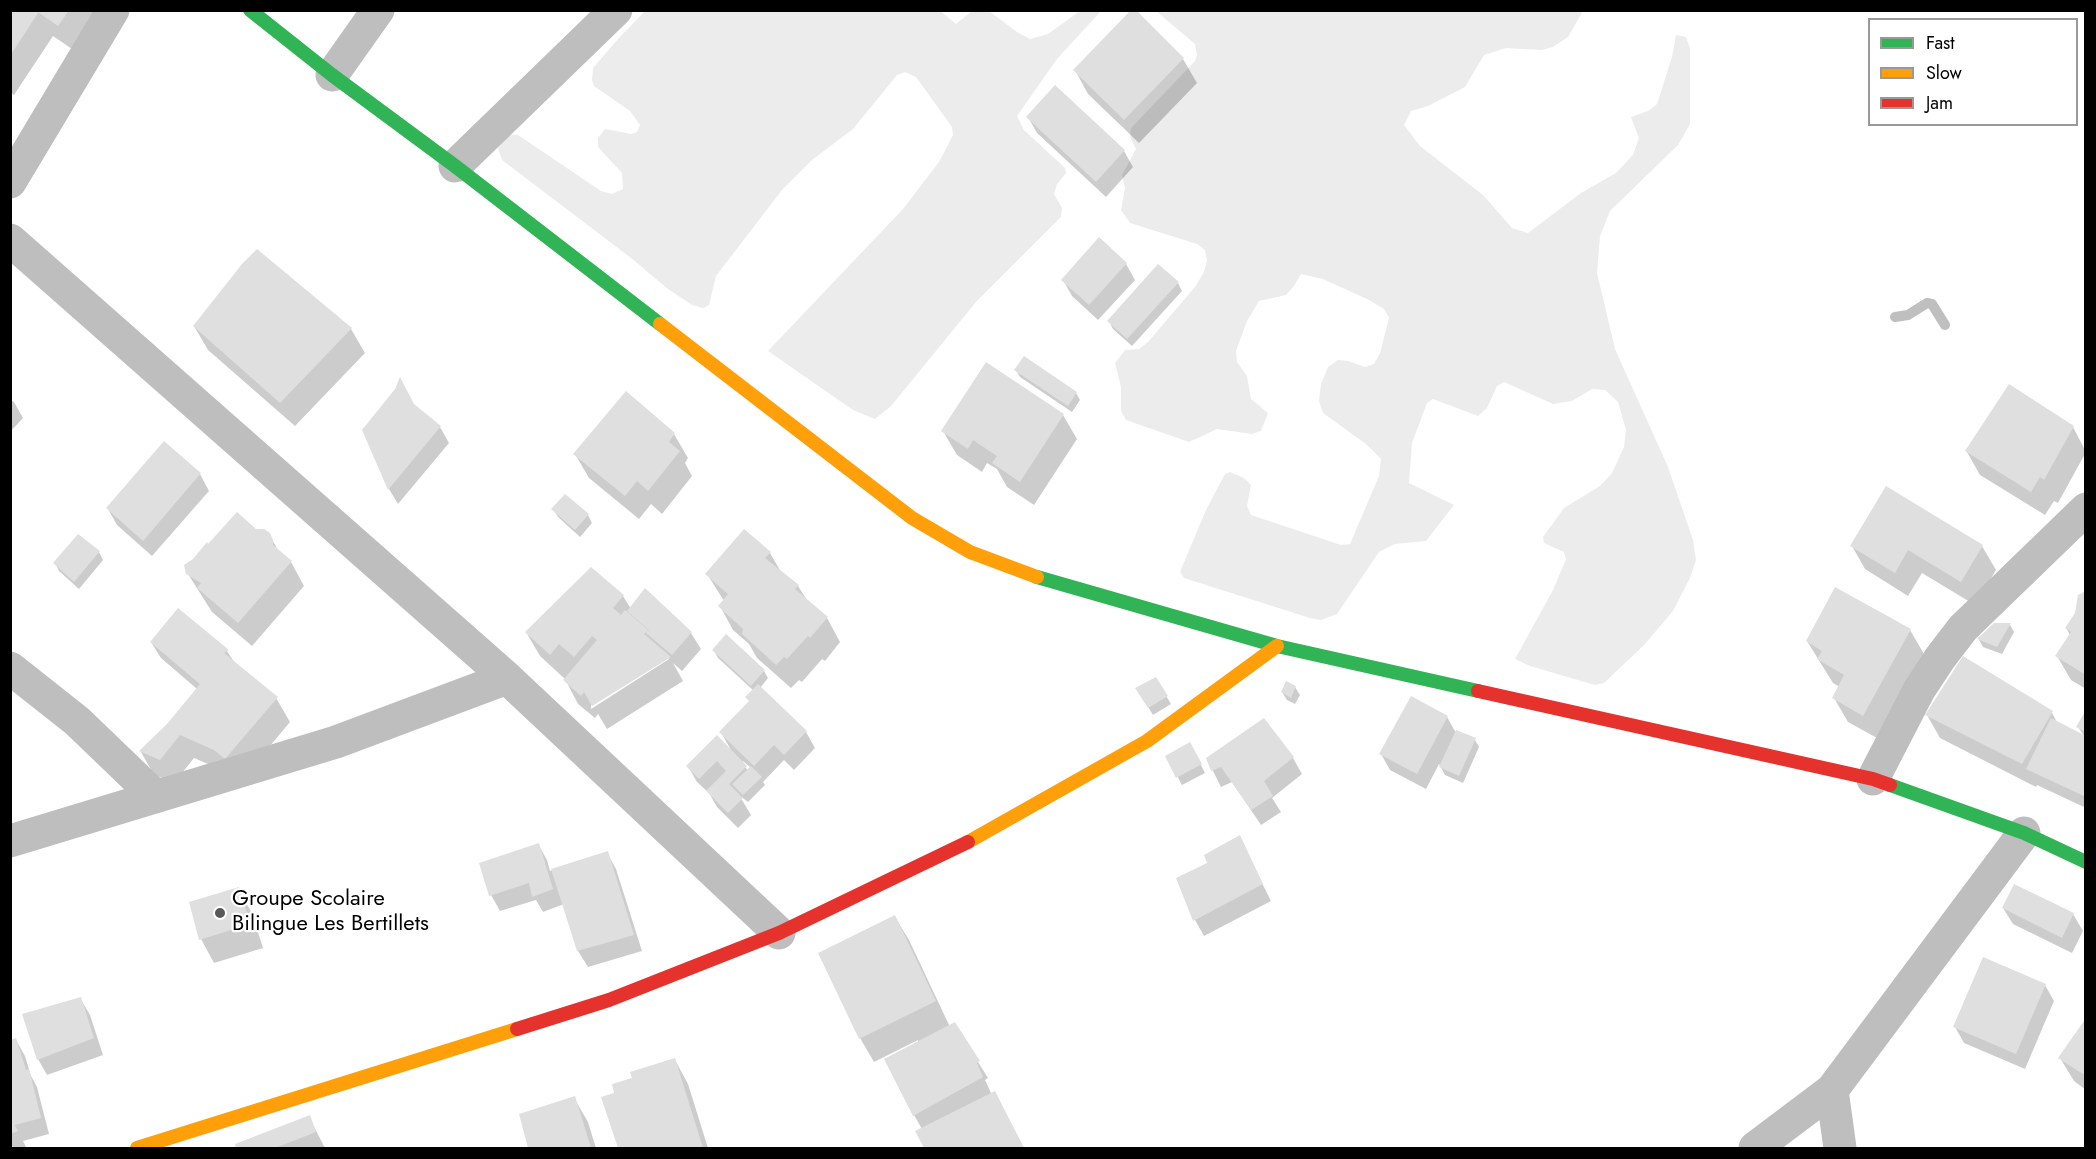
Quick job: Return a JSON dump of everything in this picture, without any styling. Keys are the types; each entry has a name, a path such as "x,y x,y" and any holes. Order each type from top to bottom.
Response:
{"main road":[{"path":"250,10 912,518 970,552 1025,573 1277,646 1873,780 2024,833 2085,862"},
{"path":"137,1149 609,1000 779,933 970,841 1147,741 1277,646"}],"street":[{"path":"10,182 113,10"},
{"path":"332,75 378,10"},
{"path":"455,166 616,10"},
{"path":"10,240 507,678 779,933"},
{"path":"1873,780 1919,690 1963,628 2085,509"},
{"path":"10,668 77,721 155,796"},
{"path":"10,841 336,742 507,678"},
{"path":"1755,1149 1832,1090 2024,833"},
{"path":"1832,1090 1840,1149"}],"shaded area":[{"path":"939,10 956,24 972,11 989,11 1030,39 1048,34 1080,11 1101,11 1057,59 1017,116 1024,130 1065,168 1066,173 1057,184 1054,194 1062,208 1061,217 976,302 891,406 875,419 853,410 768,351 903,209 939,162 953,135 952,127 916,77 905,72 897,75 853,129 812,160 782,190 716,276 709,305 703,308 692,305 668,289 502,160 498,148 508,135 518,135 601,191 612,194 623,189 622,173 598,147 598,138 605,129 632,134 637,132 640,125 630,111 594,86 593,68 645,11"},
{"path":"1156,11 1583,11 1568,37 1553,47 1542,50 1506,48 1484,55 1465,87 1428,106 1411,111 1404,125 1420,146 1483,195 1512,228 1528,233 1581,193 1616,173 1633,155 1639,138 1631,117 1648,111 1657,104 1672,57 1676,35 1686,37 1690,48 1690,124 1678,145 1610,211 1600,236 1597,273 1615,349 1668,467 1693,540 1696,560 1690,578 1673,611 1644,645 1604,683 1595,685 1530,666 1515,659 1553,590 1566,559 1564,552 1544,543 1543,537 1564,508 1600,486 1612,473 1624,447 1626,430 1618,402 1605,390 1592,389 1572,401 1553,404 1504,382 1497,386 1487,408 1478,416 1433,399 1427,403 1412,443 1409,483 1454,505 1426,541 1395,544 1379,552 1337,614 1321,620 1310,618 1184,578 1180,572 1206,510 1225,474 1230,472 1244,478 1251,485 1247,506 1251,515 1341,545 1350,544 1379,476 1381,459 1366,444 1323,413 1319,401 1321,384 1328,367 1338,360 1365,367 1374,364 1380,353 1389,318 1384,309 1369,300 1323,279 1301,274 1286,295 1259,301 1247,321 1236,351 1237,362 1247,376 1251,399 1268,413 1261,431 1252,434 1217,429 1189,442 1126,420 1121,411 1121,387 1115,363 1125,350 1139,349 1148,342 1195,287 1204,272 1207,260 1205,250 1197,244 1130,223 1121,210 1125,188 1122,175 1136,149 1130,137 1131,128 1195,61 1197,55 1195,44"}],"building":[{"path":"10,10 34,10 38,13 10,56"},
{"path":"35,10 69,10 58,26"},
{"path":"1131,10 1136,10 1184,58 1124,120 1073,70"},
{"path":"1055,85 1125,150 1096,182 1026,117"},
{"path":"1099,237 1127,263 1089,305 1061,280"},
{"path":"257,249 352,328 280,403 193,326 242,264"},
{"path":"1158,264 1179,282 1127,339 1107,321"},
{"path":"1024,356 1077,392 1068,406 1014,370"},
{"path":"986,362 1064,414 1020,482 992,463 997,456 973,440 968,449 941,431"},
{"path":"400,377 414,404 441,426 388,490 362,430 395,389"},
{"path":"2009,384 2074,426 2044,480 2040,477 2031,492 1965,451"},
{"path":"626,391 675,433 669,442 680,451 648,491 637,481 625,496 573,454"},
{"path":"164,441 201,473 143,541 106,508"},
{"path":"1886,486 1983,545 1961,582 1908,550 1895,573 1850,546"},
{"path":"565,494 589,514 575,530 551,509"},
{"path":"237,512 256,529 264,529 270,533 273,545 292,561 238,623 197,588 201,583 186,574 184,565 193,559 207,542 208,544"},
{"path":"744,529 771,552 765,558 799,585 795,589 828,617 810,638 808,636 787,659 784,657 776,665 742,634 743,629 718,606 728,594 705,574"},
{"path":"78,534 100,551 74,582 53,563"},
{"path":"591,567 624,595 613,608 621,615 625,610 648,630 644,634 671,657 592,706 584,692 581,696 563,680 597,640 592,636 574,657 559,644 550,655 525,632"},
{"path":"1835,587 1911,629 1863,716 1832,698 1844,675 1817,659 1822,651 1806,641"},
{"path":"645,588 692,632 672,655 646,633 648,630 652,633 627,611"},
{"path":"2086,591 2086,675 2055,656 2071,632 2065,628 2075,613 2078,595"},
{"path":"178,608 229,650 224,653 278,697 225,759 214,750 180,735 160,760 139,751 167,724 200,684 150,642"},
{"path":"1994,623 2011,623 1997,647 1977,639"},
{"path":"726,634 765,670 751,686 712,650"},
{"path":"1963,656 2053,711 2022,764 1925,715"},
{"path":"1156,677 1168,696 1148,708 1135,688"},
{"path":"1286,681 1296,686 1291,698 1281,692"},
{"path":"758,684 807,731 784,755 774,745 754,766 719,732 749,701 745,697"},
{"path":"1411,696 1448,716 1417,774 1379,754"},
{"path":"2086,710 2086,732 2076,727"},
{"path":"1264,718 1294,757 1264,781 1273,796 1251,810 1221,767 1211,771 1206,758"},
{"path":"2051,718 2086,736 2086,797 2026,769"},
{"path":"1456,730 1476,738 1459,776 1439,767"},
{"path":"717,735 747,766 729,784 743,798 728,813 706,791 726,771 717,761 699,779 686,766"},
{"path":"1190,742 1202,764 1176,778 1165,756"},
{"path":"751,766 762,777 743,795 732,784"},
{"path":"1240,835 1263,884 1193,921 1176,878 1207,863 1204,855"},
{"path":"539,843 553,889 532,897 529,883 489,896 479,863"},
{"path":"608,851 634,935 577,951 551,869"},
{"path":"2014,884 2074,913 2062,938 2002,908"},
{"name":"Groupe Scolaire Bilingue Les Bertillets","path":"239,887 250,924 199,940 189,902"},
{"path":"895,915 936,1001 859,1039 818,953"},
{"path":"1983,957 2046,984 2016,1054 1953,1027"},
{"path":"81,997 94,1038 37,1060 22,1014"},
{"path":"2086,1018 2086,1076 2058,1058"},
{"path":"955,1022 980,1061 977,1063 983,1077 913,1116 884,1059"},
{"path":"16,1038 26,1070 29,1069 41,1118 15,1125 18,1131 10,1134 10,1040"},
{"path":"675,1058 703,1148 618,1148 601,1097 614,1093 612,1084 632,1078 630,1072"},
{"path":"995,1091 1024,1148 924,1148 915,1131"},
{"path":"575,1096 591,1148 528,1148 519,1114"},
{"path":"310,1115 316,1132 275,1148 236,1148 235,1144"}],"waterway":[{"path":"1895,317 1908,315 1927,303 1932,304 1945,325"}],"traffic: fast":[{"path":"250,10 660,324"},
{"path":"1037,577 1277,646 1478,691"},
{"path":"1890,785 2024,833 2086,862"}],"traffic: slow":[{"path":"660,324 912,518 970,552 1037,577"},
{"path":"968,842 1147,741 1277,646"},
{"path":"137,1148 517,1029"}],"traffic: jam":[{"path":"1478,691 1873,779 1890,785"},
{"path":"517,1029 609,1000 779,933 968,842"}],"place":[{"name":"Groupe Scolaire Bilingue Les Bertillets","path":"220,913"}]}
